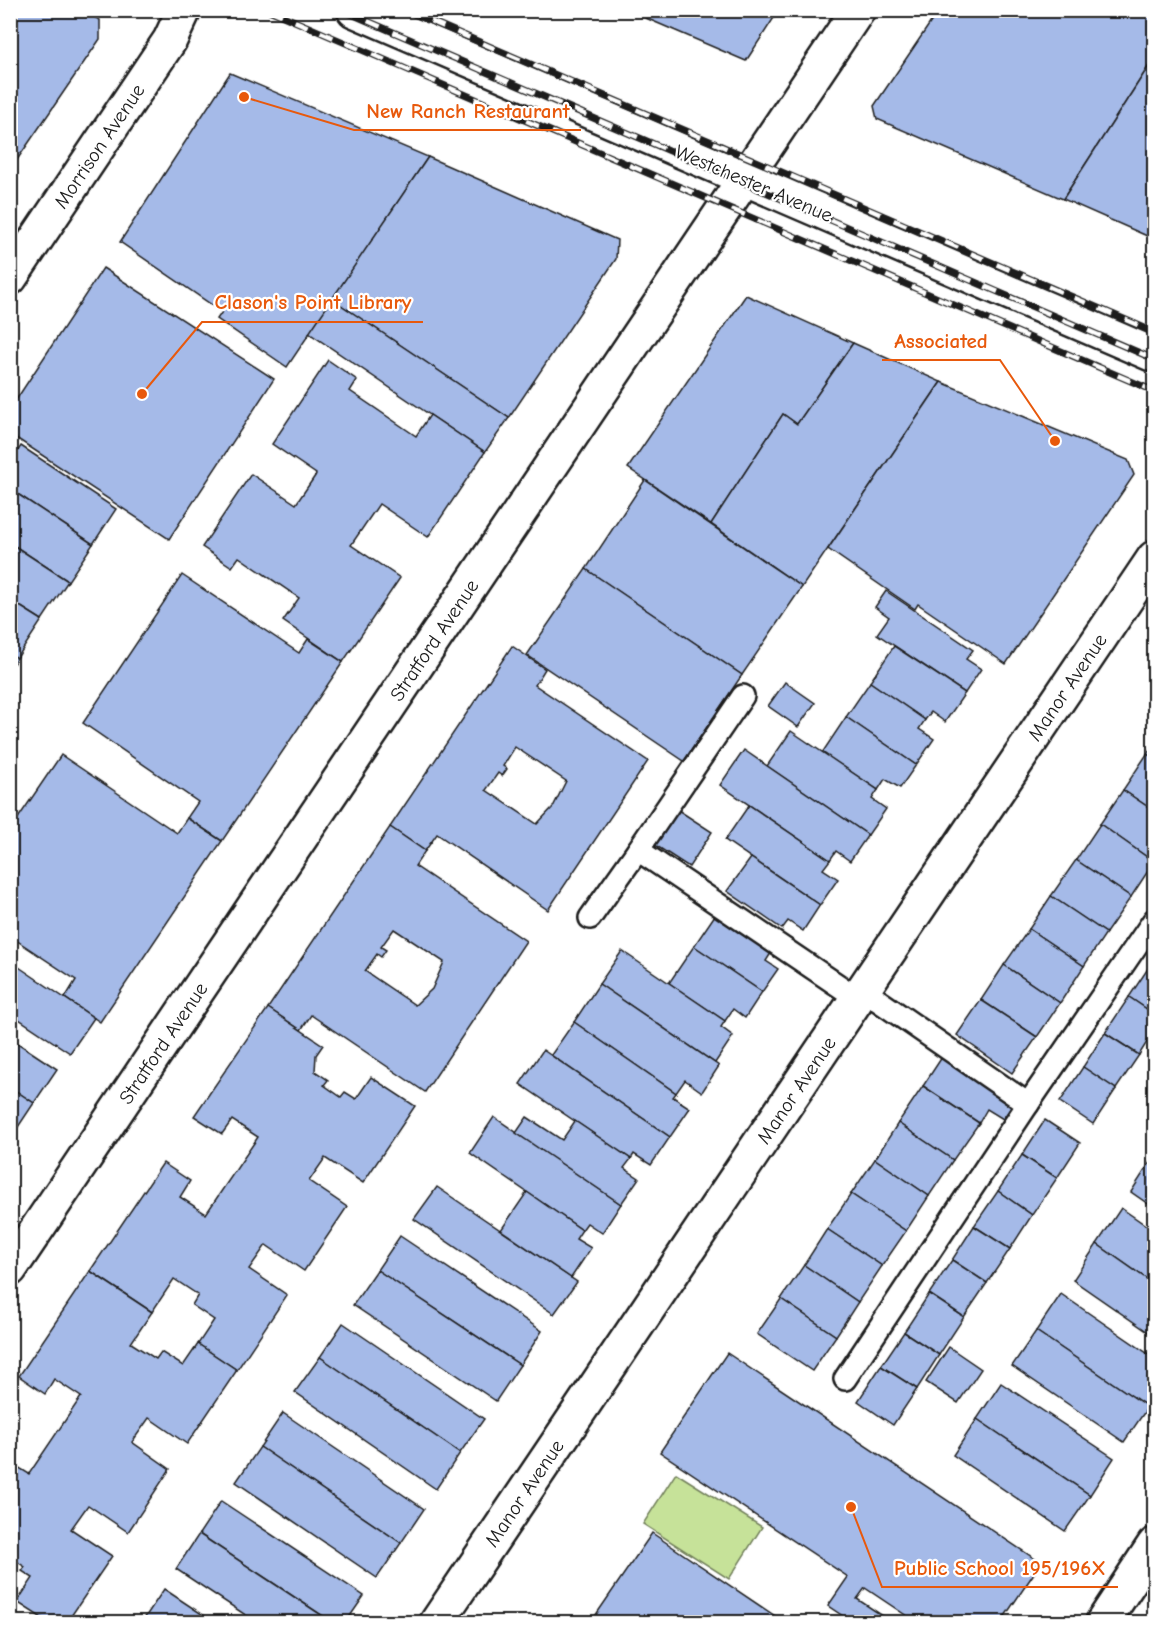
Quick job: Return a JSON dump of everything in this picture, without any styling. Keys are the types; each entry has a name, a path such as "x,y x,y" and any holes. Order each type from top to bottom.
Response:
{"street":[{"name":"Morrison Avenue","path":"10,278 170,40 184,10"},
{"name":"Westchester Avenue","path":"354,10 1155,355"},
{"name":"Stratford Avenue","path":"10,1269 858,10"},
{"name":"Manor Avenue","path":"437,1623 1155,558"},
{"path":"1103,1623 1155,1545"}],"lane":[{"path":"590,918 743,696"},
{"path":"638,849 1028,1104"},
{"path":"845,1379 1028,1104 1155,920"}],"green space":[{"path":"676,1473 762,1527 729,1579 643,1524"}],"building":[{"path":"10,10 80,10 100,20 100,39 10,170"},
{"path":"627,10 779,10 746,61"},
{"path":"939,10 1154,12 1154,58 1063,199 877,119 874,106"},
{"path":"1154,58 1154,239 1063,199"},
{"path":"230,73 428,157 287,367 217,319 222,312 120,242"},
{"path":"428,157 617,240 616,259 509,418 332,299"},
{"path":"103,268 274,379 169,539 10,434 10,409"},
{"path":"746,295 853,343 797,424 783,414 711,524 628,468"},
{"path":"332,299 509,418 485,452 309,333"},
{"path":"853,343 941,382 802,587 711,524 783,414 797,424"},
{"path":"328,360 357,380 350,391 416,436 430,415 485,452 428,537 379,504 351,545 400,578 343,662 283,621 299,598 239,557 232,567 202,547 251,474 296,504 315,476 316,474 272,444"},
{"path":"941,382 1128,460 1134,475 1006,664 918,604 915,609 828,549"},
{"path":"21,446 116,509 93,544 10,489 10,462"},
{"path":"645,480 802,587 742,675 586,569"},
{"path":"10,489 93,544 68,581 10,543"},
{"path":"10,543 68,581 42,620 10,600"},
{"path":"586,569 742,675 684,761 527,655"},
{"path":"182,575 299,653 308,639 343,662 222,841 187,818 198,802 83,723"},
{"path":"886,591 973,650 966,659 981,669 965,693 877,634 889,617 875,607"},
{"path":"10,600 42,620 17,658 10,653"},
{"path":"512,646 545,669 535,685 648,761 548,910 437,834 425,851 390,827","holes":["515,747 566,781 553,807 537,824 486,790 498,773 502,776 507,769 503,766"]},
{"path":"894,646 965,693 945,722 931,712 925,720 870,682"},
{"path":"10,653 17,658 10,668"},
{"path":"1154,675 1154,695 1145,688"},
{"path":"785,682 815,703 798,727 768,706"},
{"path":"870,682 925,720 919,729 934,739 916,765 846,717"},
{"path":"846,717 916,765 900,788 885,779 878,790 822,753"},
{"path":"791,731 878,790 872,799 886,809 868,835 767,766"},
{"path":"1154,743 1154,759 1147,754"},
{"path":"744,750 868,835 850,861 836,851 830,860 720,785"},
{"path":"1147,754 1154,759 1154,811 1123,790"},
{"path":"61,755 177,833 187,818 222,841 100,1022 65,998 76,980 10,936 10,830"},
{"path":"1123,790 1154,811 1154,862 1100,824"},
{"path":"749,805 830,860 823,869 838,879 820,905 725,840"},
{"path":"678,810 712,832 689,867 655,845"},
{"path":"1100,824 1154,862 1131,897 1076,860"},
{"path":"390,827 425,851 415,866 526,941 425,1092 311,1015 301,1030 268,1008","holes":["394,929 444,962 432,989 415,1005 365,971 377,954 381,957 386,950 381,947"]},
{"path":"751,858 820,905 803,931 788,921 782,929 727,891"},
{"path":"1076,860 1131,897 1106,933 1051,896"},
{"path":"1051,896 1106,933 1084,966 1029,929"},
{"path":"717,912 773,950 766,961 778,969 762,992 694,946"},
{"path":"1029,929 1084,966 1060,1003 1004,965"},
{"path":"694,946 762,992 745,1018 733,1009 725,1021 669,983"},
{"path":"622,951 725,1021 721,1027 733,1036 715,1063 599,984"},
{"path":"10,961 94,1018 70,1053 10,1013"},
{"path":"1154,962 1154,1014 1129,997"},
{"path":"1004,965 1060,1003 1037,1037 981,1000"},
{"path":"599,984 719,1066 702,1092 685,1080 676,1093 574,1022"},
{"path":"1129,997 1154,1014 1154,1031 1139,1055 1105,1033"},
{"path":"981,1000 1037,1037 1012,1073 957,1035"},
{"path":"268,1008 323,1045 316,1055 315,1071 328,1080 324,1085 341,1097 345,1092 356,1099 371,1077 415,1106 363,1183 325,1158 309,1181 347,1207 304,1271 266,1245 249,1269 287,1295 237,1370 198,1344 214,1320 192,1305 198,1295 174,1279 152,1312 90,1271 163,1163 190,1181 180,1197 206,1214 258,1137 232,1120 222,1134 194,1116"},
{"path":"574,1022 676,1093 673,1097 690,1108 670,1137 551,1055"},
{"path":"1105,1033 1139,1055 1116,1089 1083,1067"},
{"path":"10,1038 57,1069 34,1103 10,1087"},
{"path":"543,1050 670,1137 651,1165 634,1154 631,1159 520,1084"},
{"path":"944,1054 1015,1101 1003,1119 987,1109 979,1123 923,1086"},
{"path":"1083,1067 1116,1089 1093,1124 1060,1102"},
{"path":"923,1086 979,1123 953,1160 898,1123"},
{"path":"10,1087 34,1103 10,1139"},
{"path":"494,1117 621,1204 602,1233 587,1223 582,1230 470,1153"},
{"path":"527,1117 562,1140 575,1121 631,1159 624,1168 639,1178 621,1204 516,1133"},
{"path":"1045,1120 1080,1143 1057,1178 1022,1155"},
{"path":"898,1123 953,1160 929,1196 875,1159"},
{"path":"1022,1155 1057,1178 1032,1215 998,1191"},
{"path":"1154,1156 1154,1208 1131,1192"},
{"path":"875,1159 929,1196 906,1231 851,1194"},
{"path":"437,1187 577,1282 554,1314 414,1219"},
{"path":"998,1191 1032,1215 1010,1249 974,1226"},
{"path":"527,1192 582,1230 576,1239 591,1248 571,1278 501,1230"},
{"path":"851,1194 906,1231 882,1266 827,1229"},
{"path":"1121,1208 1154,1231 1154,1284 1097,1244"},
{"path":"974,1226 1010,1249 987,1283 952,1260"},
{"path":"827,1229 882,1266 858,1302 804,1265"},
{"path":"400,1236 542,1331 520,1365 377,1270"},
{"path":"1097,1244 1154,1284 1154,1336 1073,1280"},
{"path":"952,1260 987,1283 964,1317 929,1294"},
{"path":"804,1265 858,1302 836,1336 781,1299"},
{"path":"377,1270 520,1365 496,1401 353,1305"},
{"path":"90,1271 152,1312 131,1343 156,1359 161,1352 183,1366 198,1344 237,1370 187,1444 149,1418 132,1442 170,1469 128,1532 88,1505 71,1529 112,1556 67,1622 48,1622 17,1602 33,1578 22,1571 25,1567 10,1557 10,1462 29,1474 81,1397 54,1379 45,1394 19,1376"},
{"path":"929,1294 964,1317 939,1355 904,1332"},
{"path":"1061,1294 1154,1358 1154,1397 1148,1407 1036,1331"},
{"path":"781,1299 836,1336 812,1371 757,1334"},
{"path":"343,1323 484,1419 460,1453 320,1357"},
{"path":"1036,1331 1148,1407 1124,1442 1012,1366"},
{"path":"904,1332 939,1355 917,1389 881,1366"},
{"path":"949,1347 981,1369 958,1403 926,1382"},
{"path":"727,1353 1041,1563 1001,1622 916,1622 865,1588 857,1599 892,1622 852,1622 828,1606 848,1577 660,1452"},
{"path":"320,1357 460,1453 436,1489 295,1392"},
{"path":"881,1366 917,1389 893,1425 858,1401"},
{"path":"1001,1383 1114,1458 1090,1495 977,1419"},
{"path":"283,1413 424,1509 401,1543 260,1447"},
{"path":"977,1419 1090,1495 1065,1531 953,1455"},
{"path":"260,1447 401,1543 377,1578 236,1482"},
{"path":"221,1501 364,1596 346,1622 332,1622 199,1534"},
{"path":"652,1533 784,1622 591,1622"},
{"path":"199,1534 332,1622 256,1622 176,1569"},
{"path":"164,1589 214,1622 142,1622"}],"railway":[{"path":"269,10 1154,391"},
{"path":"342,10 1154,359"},
{"path":"405,10 1154,332"}],"place":[{"name":"New Ranch Restaurant","path":"244,97"},
{"name":"Clason's Point Library","path":"142,394"},
{"name":"Associated","path":"1055,441"},
{"name":"Public School 195/196X","path":"851,1507"}]}
